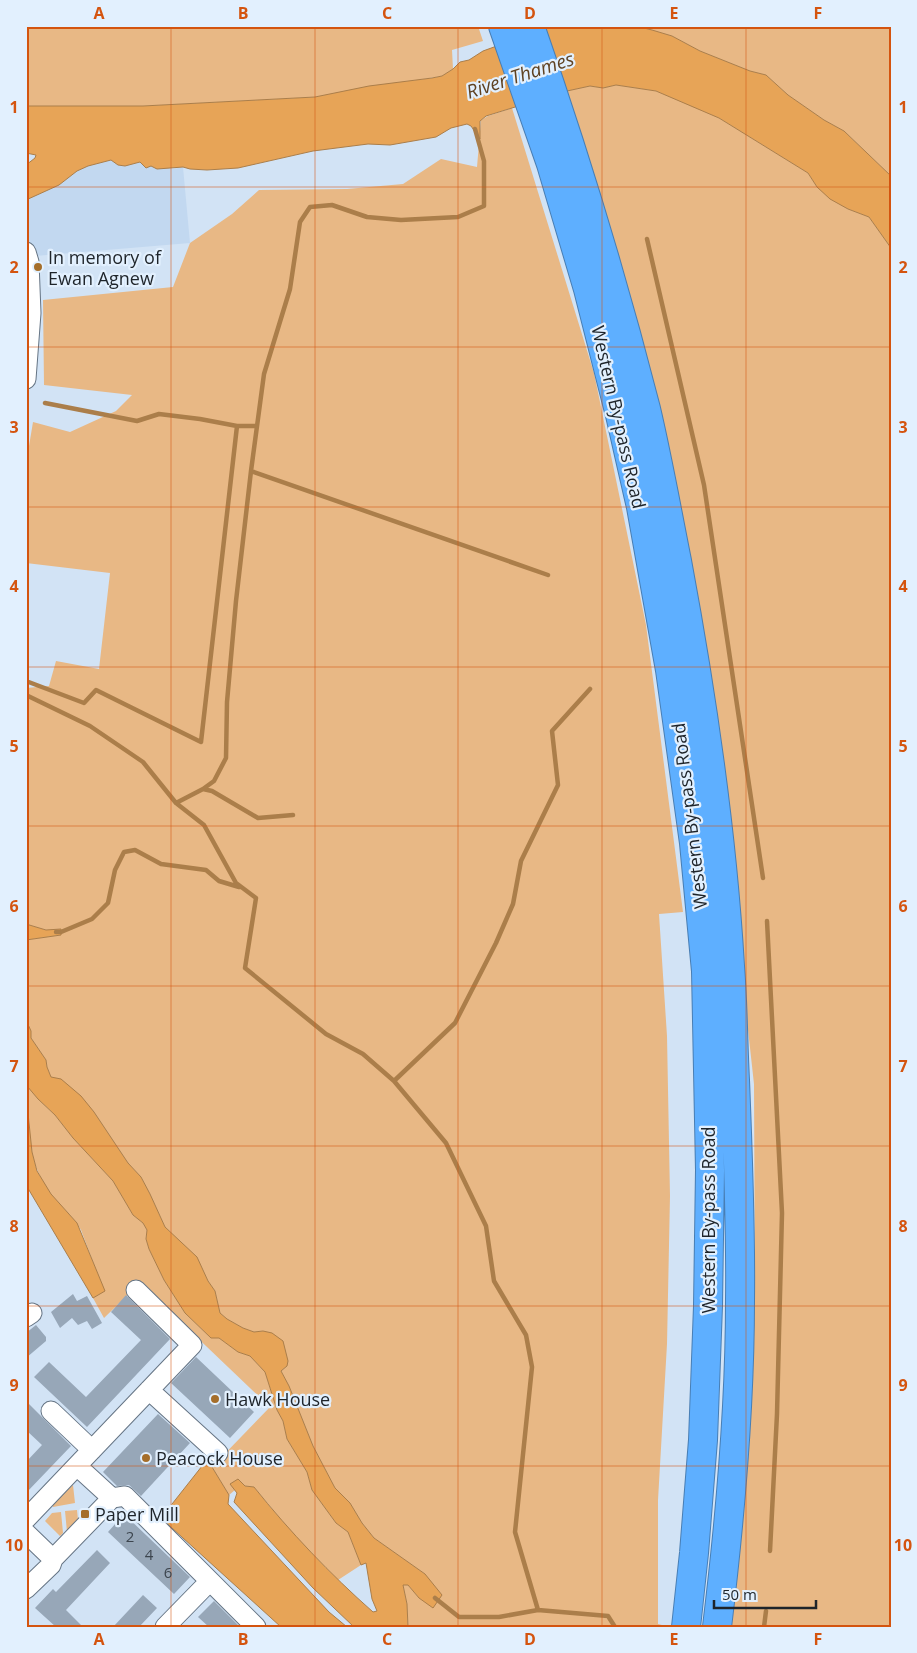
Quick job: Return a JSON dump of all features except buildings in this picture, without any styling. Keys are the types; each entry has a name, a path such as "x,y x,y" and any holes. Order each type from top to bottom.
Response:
{"highway":[{"name":"Western By-pass Road","path":"503,26 548,115 610,278 648,422 667,509 707,735 730,965 738,1178 740,1303 734,1439 725,1560 717,1627"},
{"name":"Western By-pass Road","path":"530,26 548,115 588,289 641,506 670,670 696,862 706,971 710,1170 708,1306 703,1440 686,1627"}],"street":[{"path":"26,252 29,262 31,313 26,379"},
{"path":"26,1519 192,1345 136,1290"},
{"path":"149,1390 218,1453"},
{"path":"51,1411 92,1450"},
{"path":"77,1466 112,1498"},
{"path":"26,1589 51,1565 53,1559 112,1498 125,1496 256,1627"},
{"path":"26,1533 53,1559"},
{"path":"165,1627 210,1581"}],"shaded area":[{"path":"26,26 478,26 483,41 452,50 453,69 442,76 315,97 143,106 26,106"},
{"path":"636,26 891,26 891,176 844,131 824,120 788,95 766,75 750,71 700,51 672,36"},
{"path":"616,85 656,91 719,118 808,173 817,187 848,209 869,217 891,248 891,1627 730,1627 737,1573 755,1296 754,1084 719,767 588,159 567,91 590,86 603,88"},
{"path":"512,108 594,373 646,625 683,912 659,914 667,1036 670,1196 667,1344 658,1500 658,1624 670,1627 408,1627 407,1604 403,1585 408,1585 419,1598 425,1601 425,1574 374,1538 350,1503 335,1488 313,1446 281,1371 287,1366 263,1331 254,1332 243,1328 220,1313 215,1291 197,1258 165,1227 141,1177 128,1163 94,1112 51,1077 46,1060 31,1038 26,1020 26,940 60,935 61,930 46,930 26,924 26,688 49,686 56,661 99,669 110,573 26,563 26,464 33,422 70,432 116,411 132,395 44,385 43,300 173,287 190,243 232,214 259,190 347,189 403,184 441,159 477,167 481,120"},
{"path":"111,160 118,165 125,166 140,162 173,169 183,167 190,243 35,256 26,255 26,200 59,185 77,171"},
{"path":"26,1083 38,1099 55,1115 73,1138 113,1181 133,1215 143,1223 147,1230 146,1239 149,1249 164,1280 185,1313 211,1338 219,1338 238,1352 250,1356 265,1372 277,1410 283,1421 287,1439 307,1472 312,1490 336,1523 348,1532 361,1565 338,1580 294,1535 254,1487 231,1484 235,1490 229,1495 212,1467 270,1407 140,1283 104,1318 93,1298 104,1291 81,1230 46,1187 33,1157 26,1102"},
{"path":"73,1485 75,1503 53,1507 52,1504"},
{"path":"77,1510 78,1520 67,1532 65,1511"},
{"path":"61,1512 63,1533 60,1536 45,1521 52,1513"}],"water":[{"name":"River Thames","path":"552,26 636,26 672,36 700,51 750,71 766,75 788,95 824,120 844,131 891,176 891,248 869,217 848,209 830,199 817,187 808,173 719,118 656,91 616,85 603,88 590,86 567,91 486,116 480,121 480,139 471,126 467,124 451,128 436,137 390,145 368,144 313,151 238,168 207,170 183,167 157,169 151,166 146,168 140,162 125,166 118,165 111,160 77,171 59,185 26,200 26,165 36,155 26,153 26,106 143,106 315,97 369,86 442,76 460,62 469,60 483,51"},
{"path":"26,924 46,930 61,929 61,935 26,940"},
{"path":"26,1020 31,1031 31,1038 46,1060 51,1077 61,1079 81,1096 94,1112 128,1163 141,1177 165,1227 197,1257 208,1281 215,1291 220,1313 243,1328 254,1332 272,1333 283,1341 288,1361 287,1366 281,1371 313,1446 335,1488 350,1503 374,1538 425,1574 442,1595 433,1608 419,1598 408,1585 403,1585 407,1604 408,1627 354,1627 313,1588 234,1502 237,1493 230,1484 238,1479 245,1486 254,1487 326,1568 373,1612 377,1611 372,1599 366,1563 361,1565 348,1532 336,1523 312,1490 307,1472 287,1439 283,1421 277,1410 265,1372 250,1356 238,1352 219,1338 211,1338 185,1313 164,1280 149,1249 146,1239 147,1230 143,1223 133,1215 113,1181 27,1086"},
{"path":"26,1107 32,1152 37,1171 51,1194 77,1223 105,1291 93,1298 26,1185"},
{"path":"206,1461 212,1467 229,1495 228,1504 329,1612 347,1627 281,1627 161,1518"}],"waterway":[{"path":"203,789 214,781 226,758 227,702 236,601 264,374 290,289 300,222 310,207 332,205 367,217 401,220 458,217 484,206 484,161 475,129"},
{"path":"647,239 704,485 763,878"},
{"path":"45,403 137,421 159,414 237,426 257,426"},
{"path":"26,681 84,703 96,690 201,742 237,426"},
{"path":"251,471 548,575"},
{"path":"26,695 90,726 143,762 176,803 204,825 236,883 256,898 245,968 326,1034 363,1054 394,1081 455,1023 496,943 513,904 521,861 558,785 552,731 590,689"},
{"path":"176,803 203,789 212,791 258,818 293,815"},
{"path":"56,932 61,932 92,919 108,903 115,870 124,852 135,850 161,864 206,870 219,881 239,887"},
{"path":"767,921 782,1213 777,1414 770,1551"},
{"path":"394,1081 446,1143 486,1226 494,1281 526,1335 532,1367 515,1532 538,1610"},
{"path":"435,1598 459,1617 499,1617 538,1610 608,1616 615,1627"},
{"path":"764,1627 766,1611"}],"place":[{"name":"In memory of Ewan Agnew","path":"38,267"},
{"name":"Hawk House","path":"215,1399"},
{"name":"Peacock House","path":"146,1458"},
{"name":"Paper Mill","path":"85,1514"}]}
